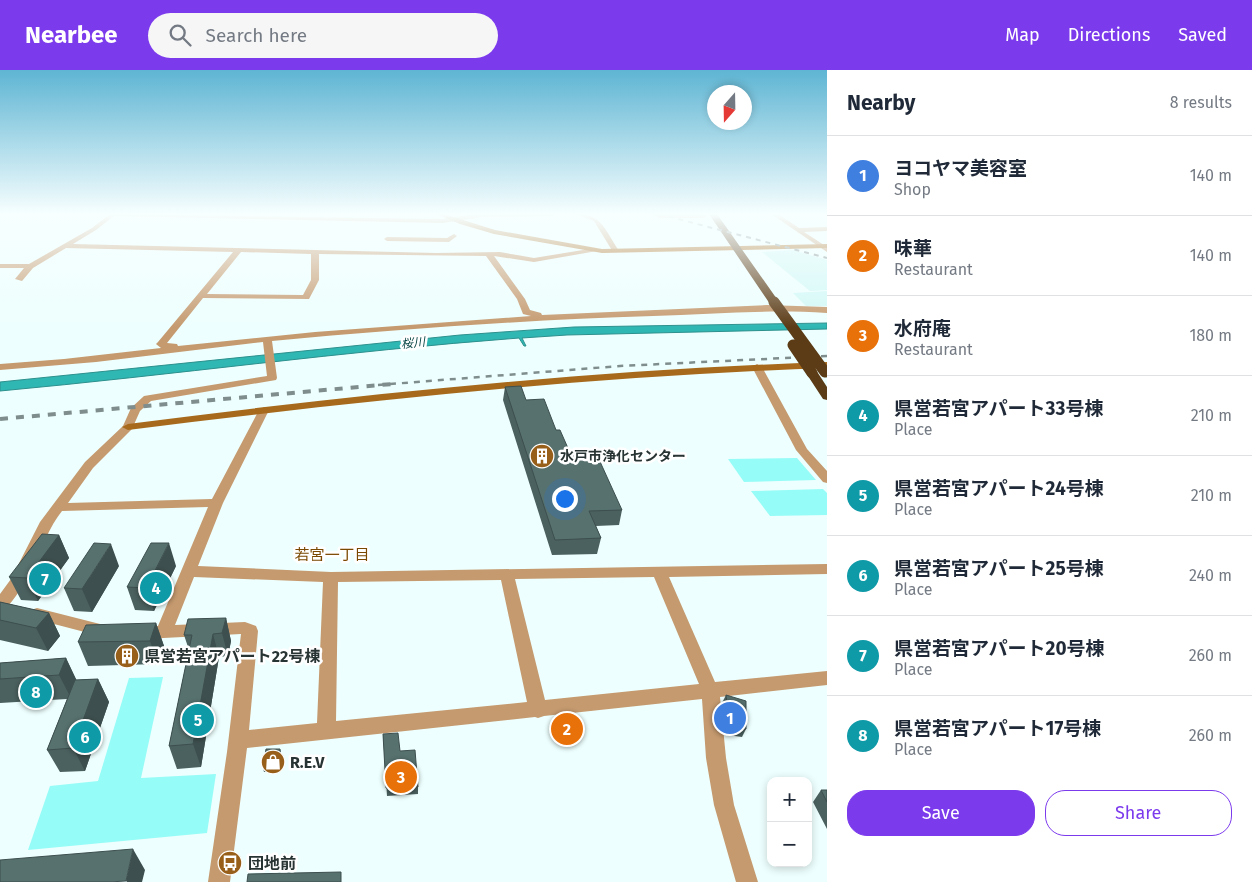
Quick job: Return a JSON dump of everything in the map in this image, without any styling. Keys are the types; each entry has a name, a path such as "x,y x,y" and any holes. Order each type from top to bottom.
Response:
{"highway":[{"path":"729,252 823,372 827,396"},
{"path":"741,252 769,302"}],"street":[{"path":"19,279 30,266 55,252"},
{"path":"236,252 161,344 162,346 267,341 465,322 566,316 731,311 754,307 798,307 827,310"},
{"path":"287,252 510,255 534,260 583,252"},
{"path":"201,296 306,297 315,280 315,253"},
{"path":"489,255 521,299 526,312 530,314 566,316"},
{"path":"0,266 30,266"},
{"path":"0,367 86,360 257,340"},
{"path":"219,882 250,631 246,628 122,634 10,608 17,582 45,525 89,465 128,427 134,410 148,398 272,378 267,341"},
{"path":"128,427 264,410 556,379 757,367 823,372"},
{"path":"757,367 802,450 827,479"},
{"path":"164,632 216,503 264,410"},
{"path":"58,506 216,503"},
{"path":"188,571 331,577 827,569"},
{"path":"658,571 710,690 716,758 724,805 746,882"},
{"path":"326,731 331,577"},
{"path":"508,580 538,710"},
{"path":"238,740 538,710 827,678"}],"shaded area":[{"path":"762,252 799,252 827,260 827,290 810,291"},
{"path":"827,291 827,306 806,306 793,293"},
{"path":"797,458 816,480 744,482 728,459"},
{"path":"823,489 827,493 827,515 770,516 751,491"},
{"path":"163,677 141,778 216,774 207,833 28,850 50,786 98,781 129,678"}],"water":[{"name":"桜川","path":"827,323 827,329 567,335 522,338 526,346 524,346 519,338 454,343 0,391 0,382 460,335 574,327"}],"building":[{"path":"521,386 526,400 544,399 556,430 560,430 571,455 597,455 622,510 589,511 601,538 555,540 505,387"},
{"path":"42,534 59,535 27,578 9,577"},
{"path":"94,543 111,544 82,589 64,588"},
{"path":"151,543 169,543 146,588 127,587"},
{"path":"0,602 49,613 36,628 0,620"},
{"path":"226,618 222,633 213,634 193,744 169,746 192,635 184,635 188,619"},
{"path":"156,623 150,641 78,642 86,625"},
{"path":"66,658 59,675 0,679 0,663"},
{"path":"98,679 73,748 47,750 75,680"},
{"path":"726,695 746,701 746,729 731,727"},
{"path":"577,716 581,733 560,734 555,717"},
{"path":"398,733 400,751 415,750 418,787 386,788 383,734"},
{"name":"R.E.V","path":"266,749 280,749 278,767 263,768"},
{"path":"821,790 827,790 827,802"},
{"path":"133,849 126,881 0,882 0,860"},
{"path":"341,872 341,882 247,882 248,874"}],"railway":[{"path":"804,252 827,258"},
{"path":"378,385 620,366 827,356"},
{"path":"0,419 392,384"}],"place":[{"name":"水戸市浄化センター","path":"542,456"},
{"name":"県営若宮アパート20号棟","path":"45,579"},
{"name":"県営若宮アパート33号棟","path":"156,588"},
{"name":"県営若宮アパート22号棟","path":"127,656"},
{"name":"県営若宮アパート17号棟","path":"36,692"},
{"name":"ヨコヤマ美容室","path":"730,718"},
{"name":"県営若宮アパート24号棟","path":"198,720"},
{"name":"味華","path":"567,729"},
{"name":"県営若宮アパート25号棟","path":"85,737"},
{"name":"R.E.V","path":"273,762"},
{"name":"水府庵","path":"401,777"},
{"name":"団地前","path":"230,863"}],"district":[{"name":"若宮一丁目","path":"332,555"}]}
